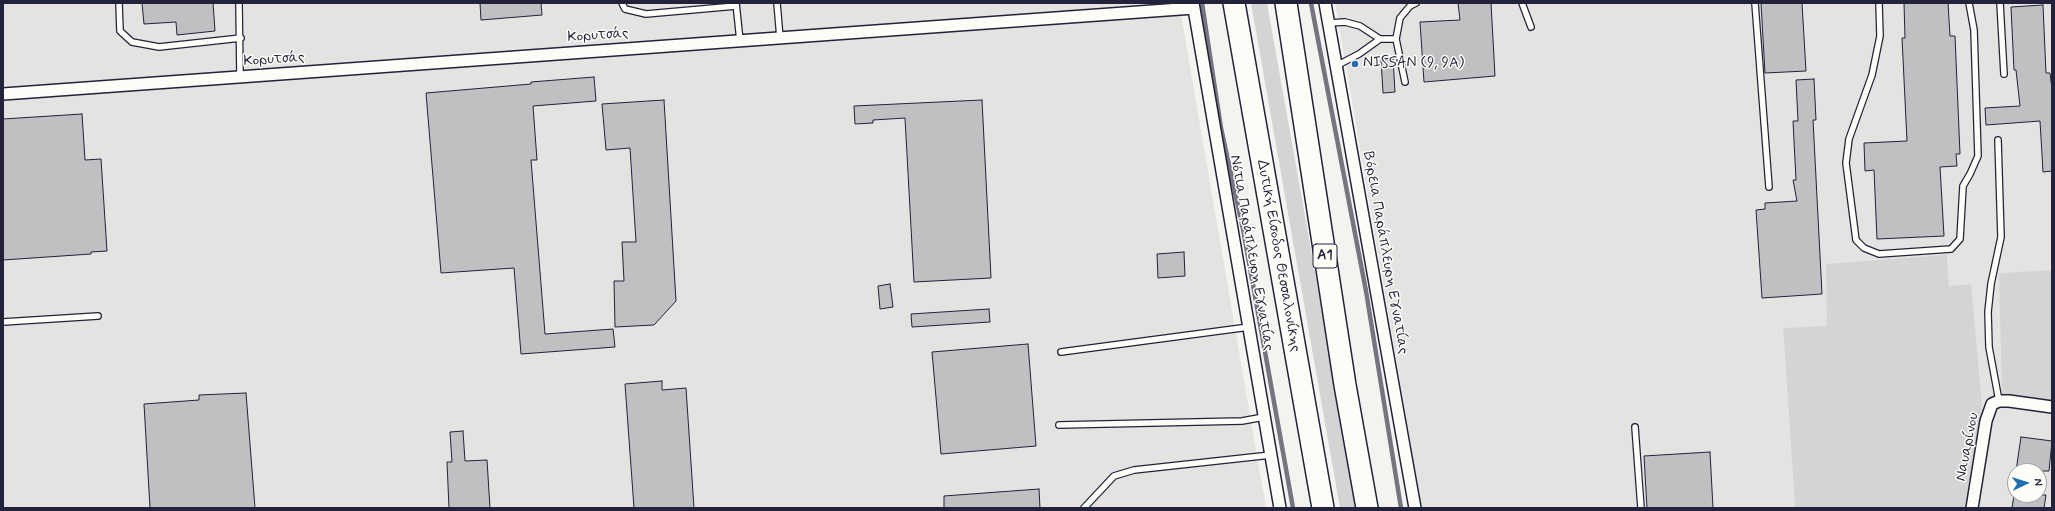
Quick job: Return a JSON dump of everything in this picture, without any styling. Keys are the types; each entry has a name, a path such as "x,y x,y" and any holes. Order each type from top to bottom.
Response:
{"highway":[{"name":"Δυτική Είσοδος Θεσσαλονίκης","path":"1234,3 1323,508"},
{"name":"Α1","path":"1286,3 1345,385 1367,508"}],"street":[{"name":"Βόρεια Παράπλευρη Εγνατίας","path":"1325,3 1416,508"},
{"name":"Κορυτσάς","path":"3,94 740,41 1194,6"},
{"name":"Νότια Παράπλευρη Εγνατίας","path":"1194,6 1280,508"},
{"name":"Ναυαρίνου","path":"1972,508 1986,421 1992,404 1999,401 2052,407"}],"lane":[{"path":"119,3 120,31 132,42 159,47 241,38"},
{"path":"239,3 241,38 240,77"},
{"path":"622,3 625,9 646,14 736,5 740,41"},
{"path":"777,3 780,38"},
{"path":"1405,82 1396,39 1400,18 1410,6 1416,3"},
{"path":"1522,3 1532,27"},
{"path":"1755,3 1769,187"},
{"path":"1879,3 1880,36 1872,75 1849,139 1846,162 1856,240 1864,248 1879,254 1951,249 1960,239 1963,186 1978,156 1974,30 1969,3"},
{"path":"2000,3 2004,74"},
{"path":"1329,23 1345,22 1360,26 1380,39 1396,39"},
{"path":"1336,66 1359,54 1380,39"},
{"path":"1998,140 2001,237 1990,284 1988,312 1989,346 1999,401"},
{"path":"3,322 98,316"},
{"path":"1061,352 1249,327"},
{"path":"1059,425 1242,421 1264,417"},
{"path":"1634,427 1641,508"},
{"path":"1084,508 1114,476 1134,470 1270,455"}],"shaded area":[{"path":"3,3 1179,3 1266,508 3,508"},
{"path":"1251,3 1267,3 1357,508 1340,508"},
{"path":"1335,3 2052,3 2052,270 1999,273 2052,402 2052,508 1967,508 1971,284 1949,286 1947,255 1827,326 1783,329 1795,508 1422,508"},
{"path":"1947,255 1949,286 1971,284 1982,406 1967,508 1795,508 1783,328 1827,326 1826,264"},
{"path":"2052,270 2052,402 2002,395 1999,273"}],"building":[{"path":"142,3 213,3 215,31 177,35 176,22 144,24"},
{"path":"480,3 541,3 542,15 481,20"},
{"path":"1458,3 1491,3 1495,76 1424,82 1420,22 1460,20"},
{"path":"1761,3 1802,3 1806,71 1765,73"},
{"path":"1904,3 1948,3 1950,36 1955,36 1960,154 1956,154 1957,166 1940,167 1944,236 1877,239 1874,170 1865,171 1864,143 1907,141 1902,38 1905,38"},
{"path":"2043,5 2046,73 2050,73 2052,89 2052,171 2043,172 2040,121 1986,125 1985,108 2020,106 2016,70 2014,70 2011,7"},
{"path":"1393,58 1395,92 1383,93 1381,59"},
{"path":"594,77 596,101 533,106 537,160 531,160 545,334 613,329 615,347 521,354 514,268 441,273 426,93"},
{"path":"1814,79 1816,120 1813,120 1822,294 1762,298 1756,210 1765,209 1765,203 1797,201 1793,180 1796,180 1793,121 1798,121 1796,80"},
{"path":"664,100 676,301 654,325 615,327 614,281 624,281 622,242 636,242 630,148 606,150 602,104"},
{"path":"982,100 991,278 914,282 905,118 873,120 873,123 855,124 854,106"},
{"path":"82,114 85,160 101,159 107,251 91,252 91,254 3,260 3,119"},
{"path":"1184,252 1185,276 1158,278 1157,254"},
{"path":"890,284 893,307 880,309 878,286"},
{"path":"989,309 990,322 912,327 911,314"},
{"path":"1028,344 1036,446 941,454 932,352"},
{"path":"662,381 662,390 686,388 694,508 634,508 625,384"},
{"path":"246,393 255,508 150,508 144,404 199,400 199,395"},
{"path":"463,431 465,461 487,460 490,508 449,508 447,462 452,462 450,432"},
{"path":"2021,437 2052,441 2049,471 2047,471 2047,463 2017,463"},
{"path":"1710,452 1713,508 1647,508 1644,456"},
{"path":"1039,489 1040,508 944,508 944,496"},
{"path":"2013,503 2045,503 2044,508 2012,508"}],"waterway":[{"path":"1202,3 1221,128 1243,229 1293,508"},
{"path":"1311,3 1366,291 1401,508"}],"place":[{"name":"NISSAN (9, 9Α)","path":"1355,64"}]}
